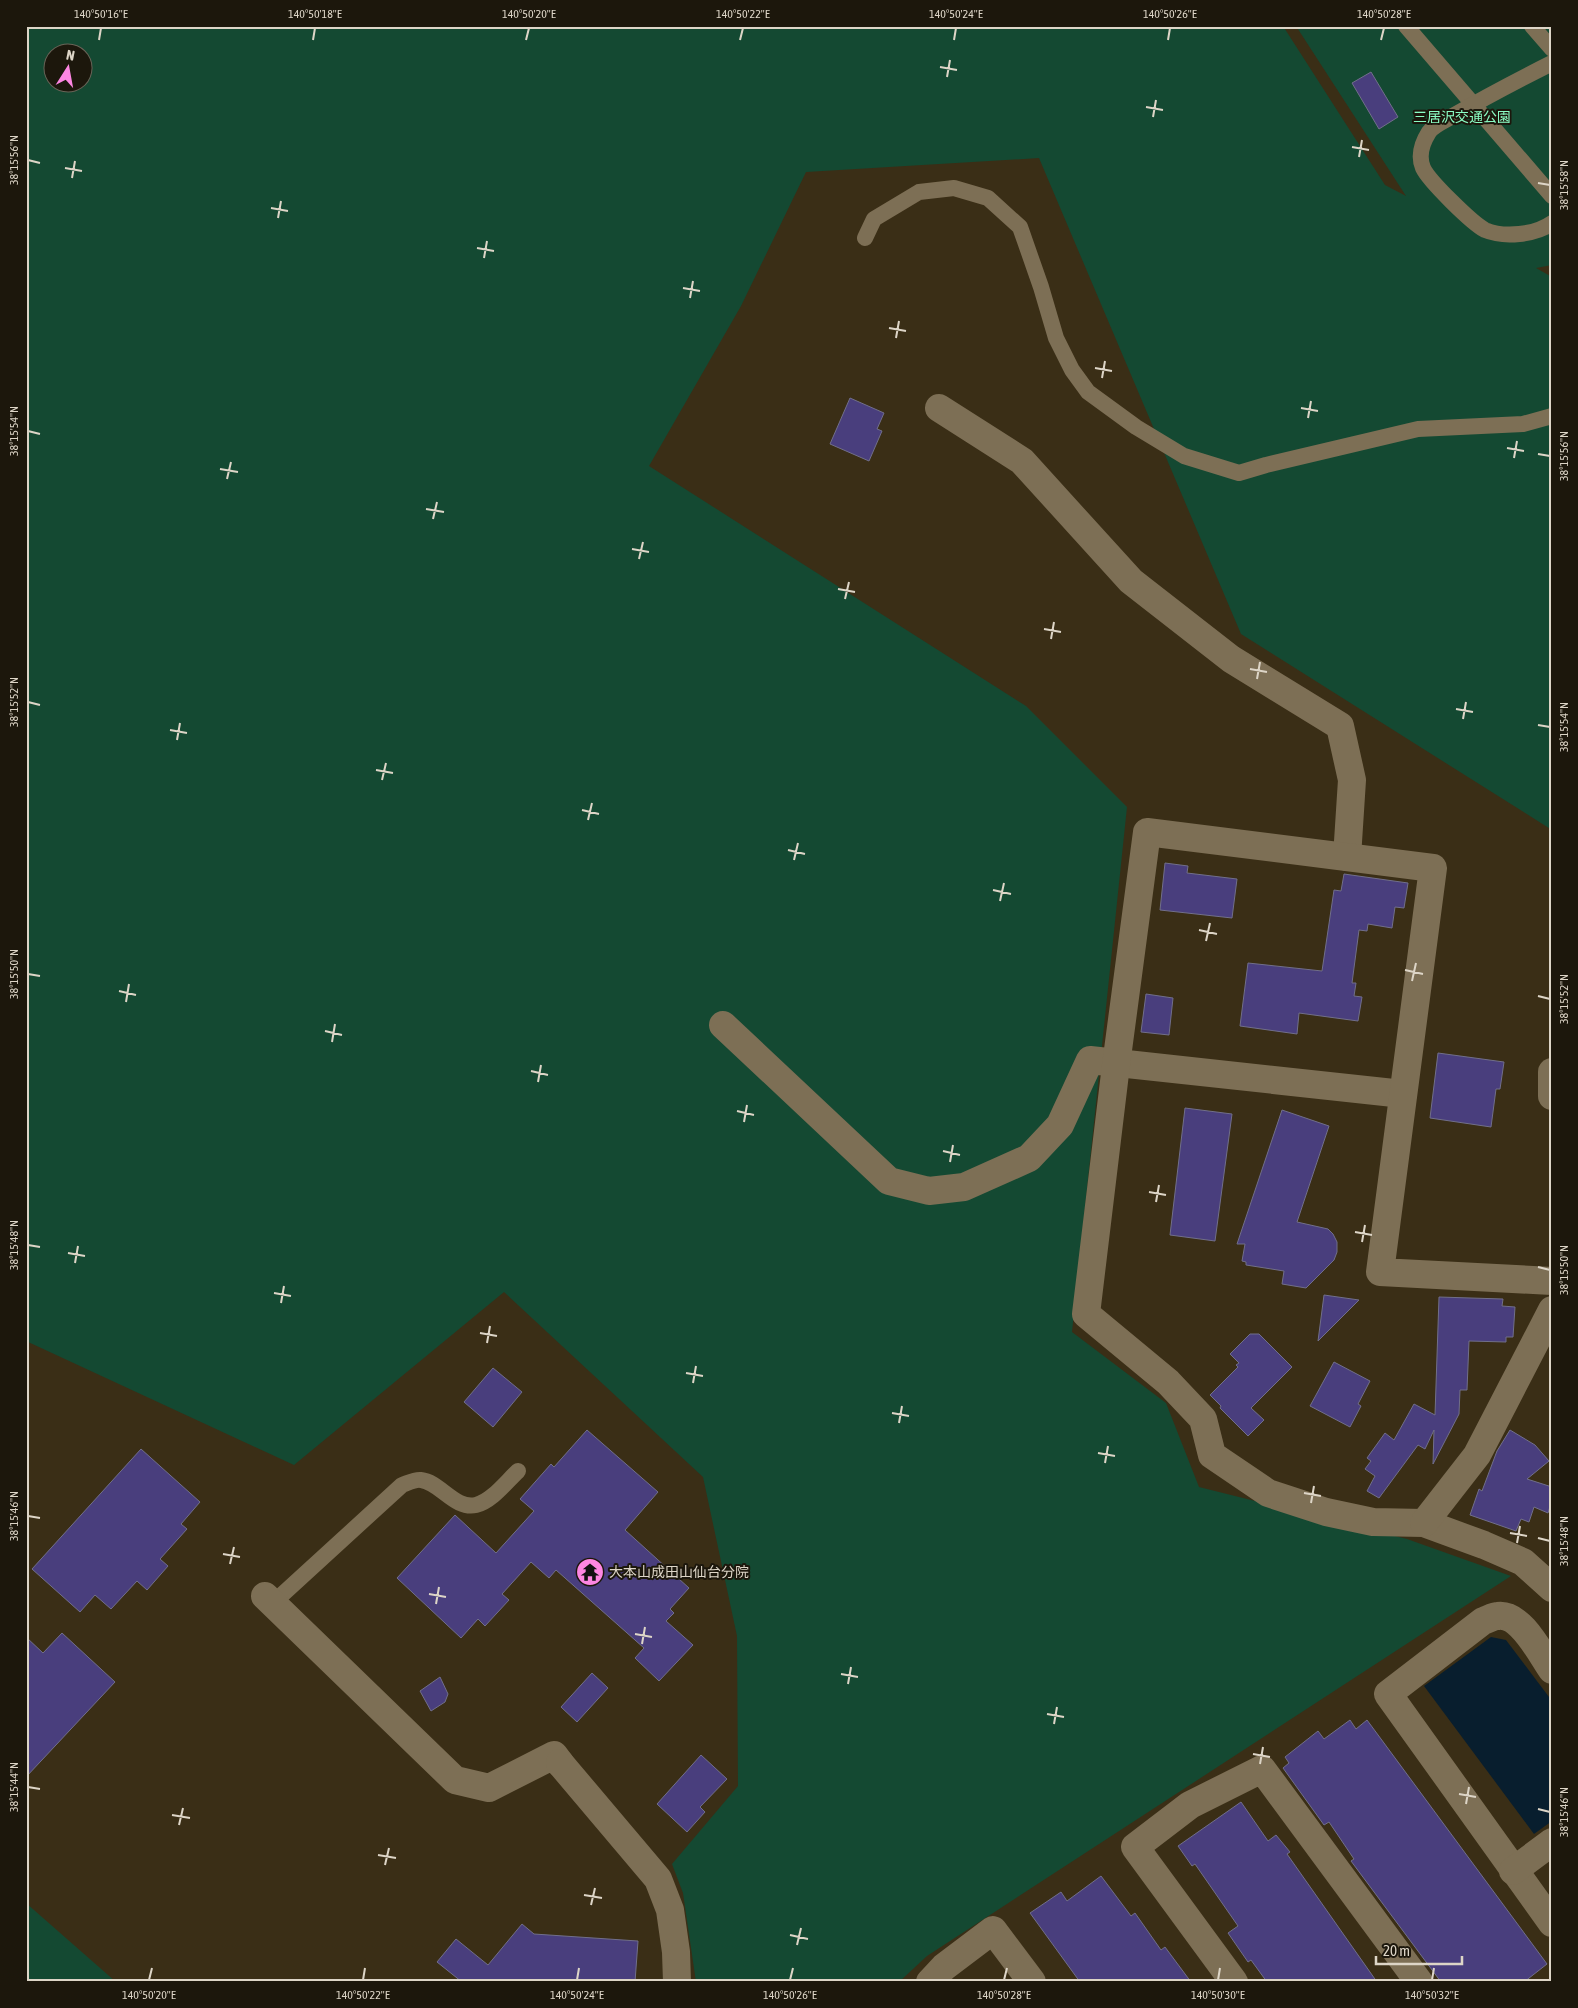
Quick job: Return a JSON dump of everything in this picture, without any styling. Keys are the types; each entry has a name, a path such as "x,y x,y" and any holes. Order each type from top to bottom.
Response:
{"street":[{"path":"939,408 1022,461 1131,582 1231,658 1340,726 1352,780 1347,857"},
{"path":"1552,1281 1380,1272 1433,868 1148,832 1116,1065 1086,1314 1168,1382 1203,1419 1212,1455 1268,1493 1326,1512 1373,1522 1424,1523 1523,1562 1552,1588"},
{"path":"723,1025 890,1181 929,1191 964,1187 1029,1158 1060,1125 1090,1060 1116,1065 1403,1094"},
{"path":"1552,1072 1552,1096"},
{"path":"1424,1523 1477,1455 1552,1310"},
{"path":"269,1599 455,1780 490,1788 554,1755 658,1879 670,1910 676,1952 677,1982"},
{"path":"1552,1670 1522,1627 1512,1618 1498,1616 1482,1621 1388,1694 1552,1923"},
{"path":"1234,1982 1135,1847 1190,1805 1262,1769 1419,1982"},
{"path":"1513,1871 1552,1842"},
{"path":"930,1982 944,1967 993,1930 1032,1982"}],"lane":[{"path":"1406,26 1552,196"},
{"path":"1532,26 1552,49"},
{"path":"1550,226 1504,234 1486,230 1465,216 1424,169 1420,154 1430,130 1473,104 1552,62"},
{"path":"865,238 874,219 919,192 954,188 988,198 1020,227 1056,338 1072,370 1088,392 1136,427 1184,456 1239,473 1418,429 1523,424 1552,416"},
{"path":"269,1599 402,1485 419,1479 432,1482 462,1504 476,1505 492,1497 518,1471"}],"green space":[{"name":"三居沢交通公園","path":"26,26 1283,26 1385,185 1406,196 1296,26 1552,26 1552,265 1536,268 1552,277 1552,830 1241,634 1039,158 806,172 741,306 649,466 1026,706 1127,807 1072,1332 1166,1403 1199,1487 1407,1539 1511,1576 927,1956 899,1982 696,1982 683,1893 672,1864 738,1786 737,1636 703,1477 504,1292 294,1465 26,1341"},
{"path":"26,1903 116,1982 26,1982"}],"water":[{"path":"1491,1637 1506,1640 1552,1701 1552,1821 1534,1834 1424,1686"}],"building":[{"path":"1371,72 1398,117 1379,129 1352,83"},
{"path":"850,398 884,413 877,429 882,431 869,461 830,444"},
{"path":"1165,863 1188,866 1187,873 1237,879 1232,918 1160,910"},
{"path":"1344,874 1408,883 1404,908 1395,907 1392,928 1368,924 1367,931 1359,930 1352,983 1356,983 1354,996 1362,997 1358,1021 1299,1013 1297,1034 1240,1026 1248,963 1322,971 1334,890 1341,891"},
{"path":"1146,994 1173,998 1169,1035 1141,1032"},
{"path":"1438,1053 1504,1062 1500,1089 1496,1089 1491,1127 1430,1118"},
{"path":"1185,1108 1232,1114 1215,1241 1170,1235"},
{"path":"1282,1110 1329,1126 1297,1222 1328,1229 1337,1242 1337,1252 1334,1260 1306,1288 1282,1284 1284,1271 1246,1265 1246,1262 1242,1261 1245,1244 1237,1244"},
{"path":"1324,1295 1359,1300 1318,1341"},
{"path":"1439,1297 1503,1299 1502,1306 1515,1307 1513,1337 1506,1337 1506,1342 1469,1341 1467,1390 1460,1390 1459,1414 1433,1464 1434,1430 1425,1449 1418,1445 1379,1498 1367,1491 1375,1476 1365,1469 1371,1461 1367,1458 1385,1433 1394,1440 1414,1404 1435,1415"},
{"path":"1250,1334 1259,1334 1292,1367 1251,1408 1264,1420 1248,1436 1220,1408 1221,1406 1210,1395 1238,1367 1236,1365 1239,1363 1230,1354"},
{"path":"1334,1362 1370,1381 1358,1404 1361,1406 1350,1427 1310,1406"},
{"path":"493,1368 522,1392 493,1427 464,1402"},
{"path":"587,1430 658,1492 625,1530 689,1588 670,1609 674,1613 666,1621 693,1645 659,1681 635,1658 644,1648 556,1570 549,1578 531,1562 502,1594 509,1600 485,1626 478,1619 461,1638 397,1578 455,1515 496,1553 534,1511 520,1499 551,1464 554,1467"},
{"path":"1510,1430 1535,1445 1549,1461 1527,1479 1552,1487 1552,1500 1548,1513 1534,1507 1529,1522 1521,1519 1516,1531 1470,1515 1479,1489 1482,1491 1497,1451"},
{"path":"141,1449 200,1502 181,1524 187,1529 160,1559 168,1566 147,1590 137,1581 111,1609 95,1595 80,1612 32,1569"},
{"path":"62,1633 115,1682 26,1777 26,1637 43,1653"},
{"path":"592,1673 608,1688 577,1722 561,1707"},
{"path":"440,1677 448,1694 445,1702 431,1711 420,1691"},
{"path":"1350,1720 1356,1729 1367,1720 1547,1964 1524,1982 1441,1982 1351,1861 1354,1859 1329,1822 1324,1825 1283,1768 1289,1763 1285,1757 1318,1731 1324,1739"},
{"path":"701,1755 727,1779 700,1807 705,1812 687,1832 657,1804"},
{"path":"1241,1802 1268,1841 1276,1835 1290,1852 1287,1854 1377,1982 1267,1982 1251,1960 1248,1962 1228,1933 1238,1926 1195,1864 1192,1866 1178,1846"},
{"path":"1101,1876 1131,1916 1135,1913 1161,1950 1165,1947 1191,1982 1080,1982 1030,1913 1061,1892 1067,1901"},
{"path":"522,1924 534,1934 638,1941 635,1982 462,1982 437,1962 456,1939 488,1965"}],"place":[{"name":"大本山成田山仙台分院","path":"590,1572"}]}
